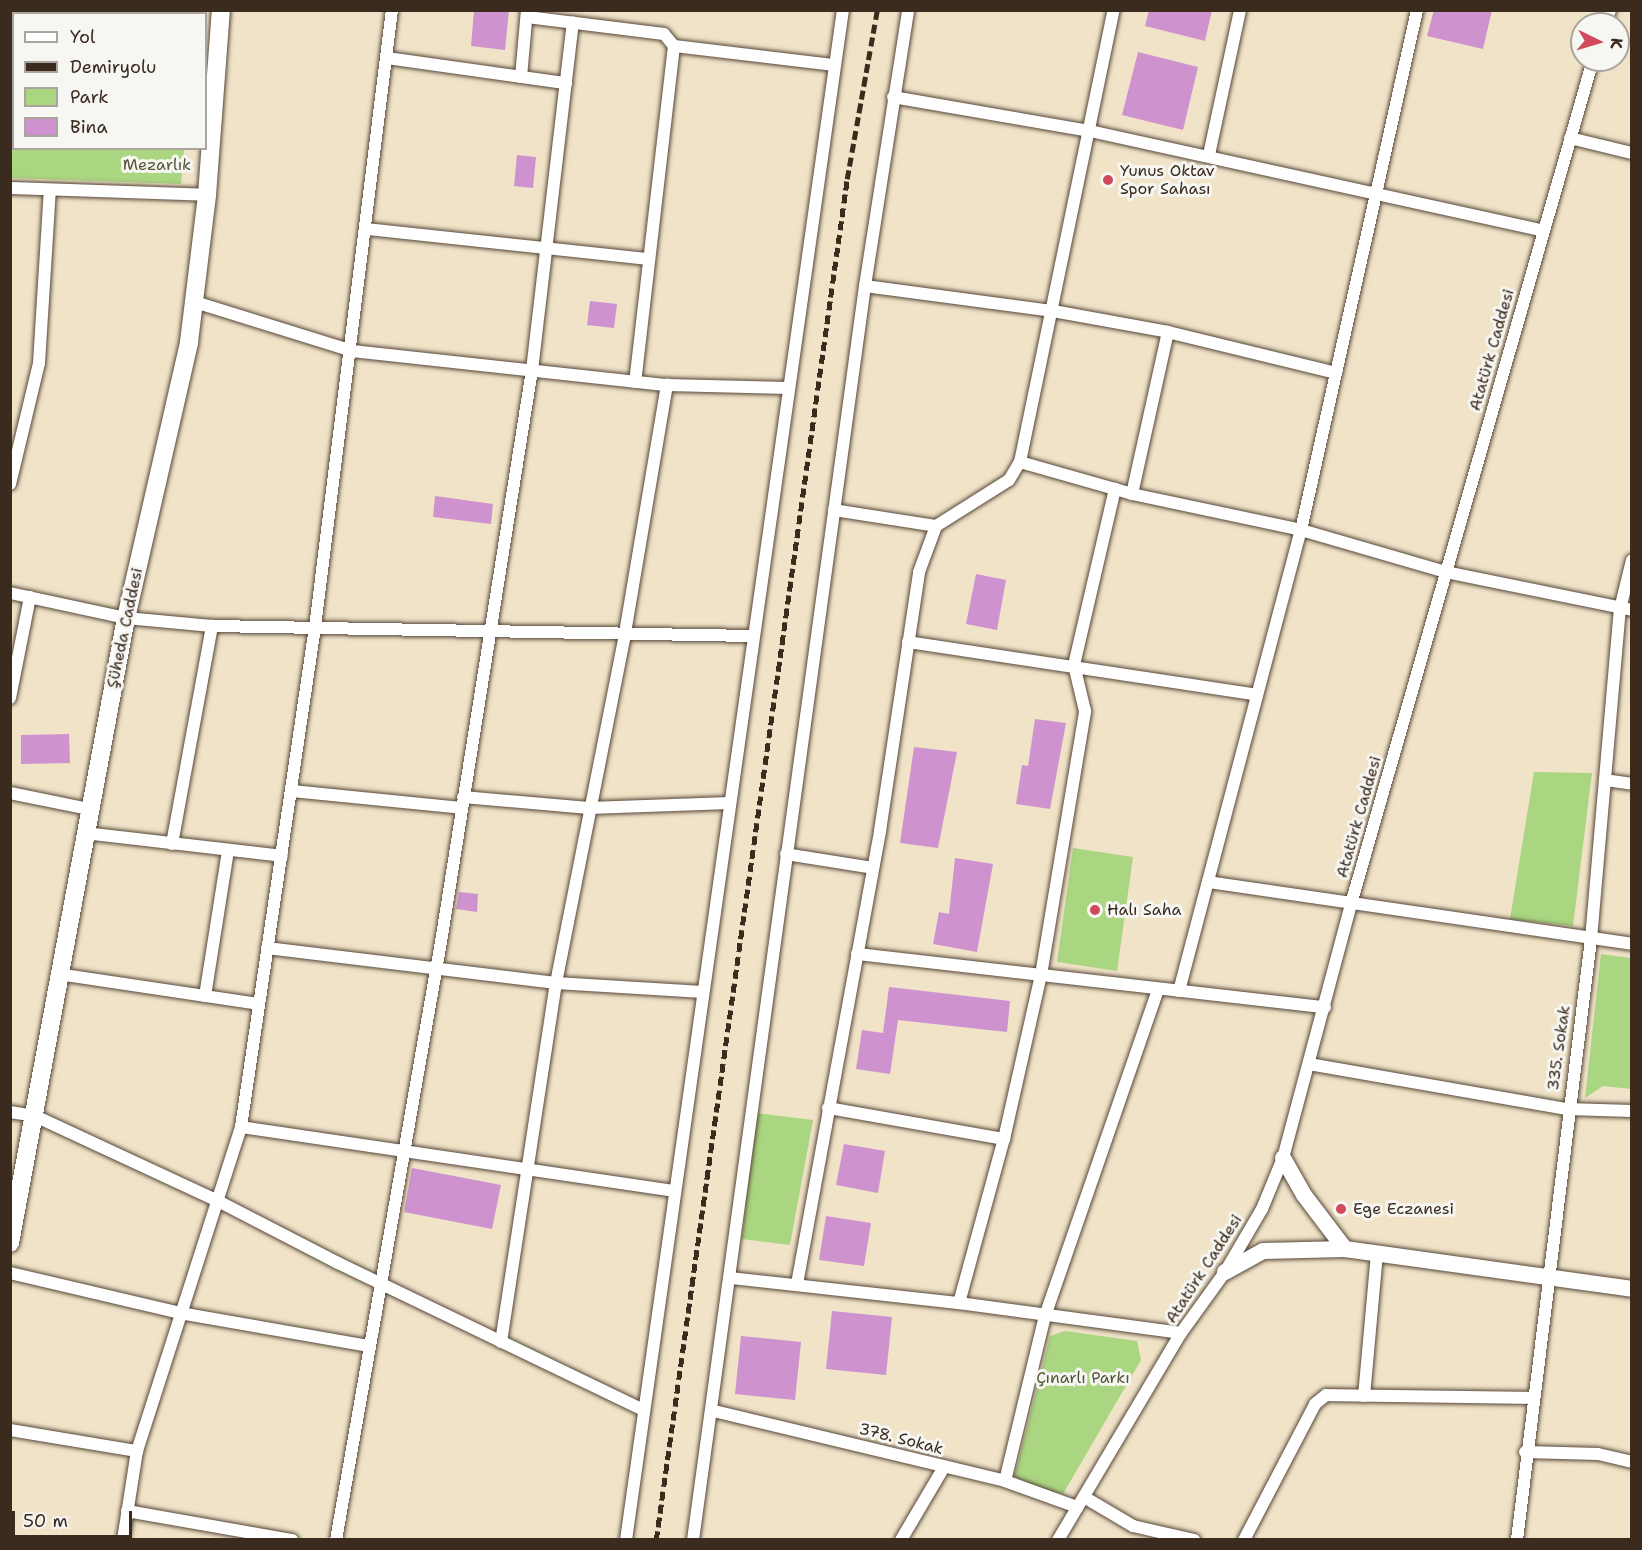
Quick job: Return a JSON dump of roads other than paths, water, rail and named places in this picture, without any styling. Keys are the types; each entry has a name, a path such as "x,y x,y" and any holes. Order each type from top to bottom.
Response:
{"main road":[{"name":"Şüheda Caddesi","path":"10,1243 35,1116 84,833 126,618 195,302 207,195 221,10"}],"street":[{"path":"123,1539 137,1451 241,1127 315,627 352,351 392,10"},
{"path":"627,1539 643,1410 833,65 843,10"},
{"path":"694,1539 714,1411 786,854 865,286 908,10"},
{"path":"797,1284 873,868 919,572 936,526 1009,480 1020,462 1114,10"},
{"path":"1209,155 1240,10"},
{"path":"1179,992 1301,530 1417,10"},
{"path":"521,77 527,14 664,34 674,46 833,65"},
{"path":"336,1539 436,970 488,632 532,370 549,246 573,22"},
{"path":"635,382 647,259 674,46"},
{"path":"387,58 566,83"},
{"name":"Atatürk Caddesi","path":"1058,1539 1181,1333 1225,1272 1262,1209 1283,1158 1352,904 1589,72"},
{"path":"893,97 1090,131 1209,155 1376,195 1543,231"},
{"path":"1570,138 1632,153"},
{"path":"10,188 207,195"},
{"path":"10,484 39,363 50,190"},
{"path":"367,229 549,246 647,259"},
{"path":"865,286 1053,311 1168,332 1336,372"},
{"path":"195,302 352,351 667,386 788,388"},
{"path":"1132,494 1168,332"},
{"path":"501,1342 556,983 625,633 667,386"},
{"path":"1020,462 1132,494 1301,530 1446,573 1626,609"},
{"path":"959,1303 1004,1139 1041,975 1085,711 1074,664 1115,489"},
{"path":"834,510 936,526"},
{"name":"335. Sokak","path":"1517,1539 1525,1452 1567,1109 1591,939 1605,780 1632,560"},
{"path":"10,593 126,618 212,626 754,636"},
{"path":"10,698 30,597"},
{"path":"172,844 212,626"},
{"path":"908,642 1074,664 1257,695"},
{"path":"1605,780 1632,784"},
{"path":"292,792 589,808 730,803"},
{"path":"10,793 89,809"},
{"path":"84,833 282,856"},
{"path":"205,996 228,850"},
{"path":"786,854 873,868"},
{"path":"1208,882 1632,944"},
{"path":"267,948 556,983 703,992"},
{"path":"857,954 1325,1007"},
{"path":"58,975 259,1004"},
{"path":"1005,1481 1045,1316 1158,989"},
{"path":"1310,1064 1567,1109 1632,1111"},
{"path":"828,1108 1004,1139"},
{"path":"10,1112 35,1116 216,1200 379,1284 643,1410"},
{"path":"241,1127 404,1149 526,1170 674,1191"},
{"path":"1283,1158 1304,1195 1345,1249"},
{"path":"1225,1272 1263,1251 1345,1249 1632,1289"},
{"path":"1364,1396 1377,1253"},
{"path":"10,1273 180,1313 369,1346"},
{"path":"731,1278 959,1303 1181,1333"},
{"path":"1244,1539 1316,1404 1326,1395 1532,1398"},
{"name":"378. Sokak","path":"714,1411 1005,1481 1080,1502 1133,1526 1194,1539"},
{"path":"10,1430 137,1451"},
{"path":"1525,1452 1598,1454 1632,1462"},
{"path":"901,1539 944,1467"},
{"path":"127,1511 292,1539"}],"railway":[{"path":"656,1540 847,179 877,10"}],"place":[{"name":"Yunus Oktav Spor Sahası","path":"1108,180"},
{"name":"Halı Saha","path":"1095,910"},
{"name":"Ege Eczanesi","path":"1341,1209"}],"park label":[{"name":"Mezarlık","path":"157,165"},
{"name":"Çınarlı Parkı","path":"1083,1378"}]}
